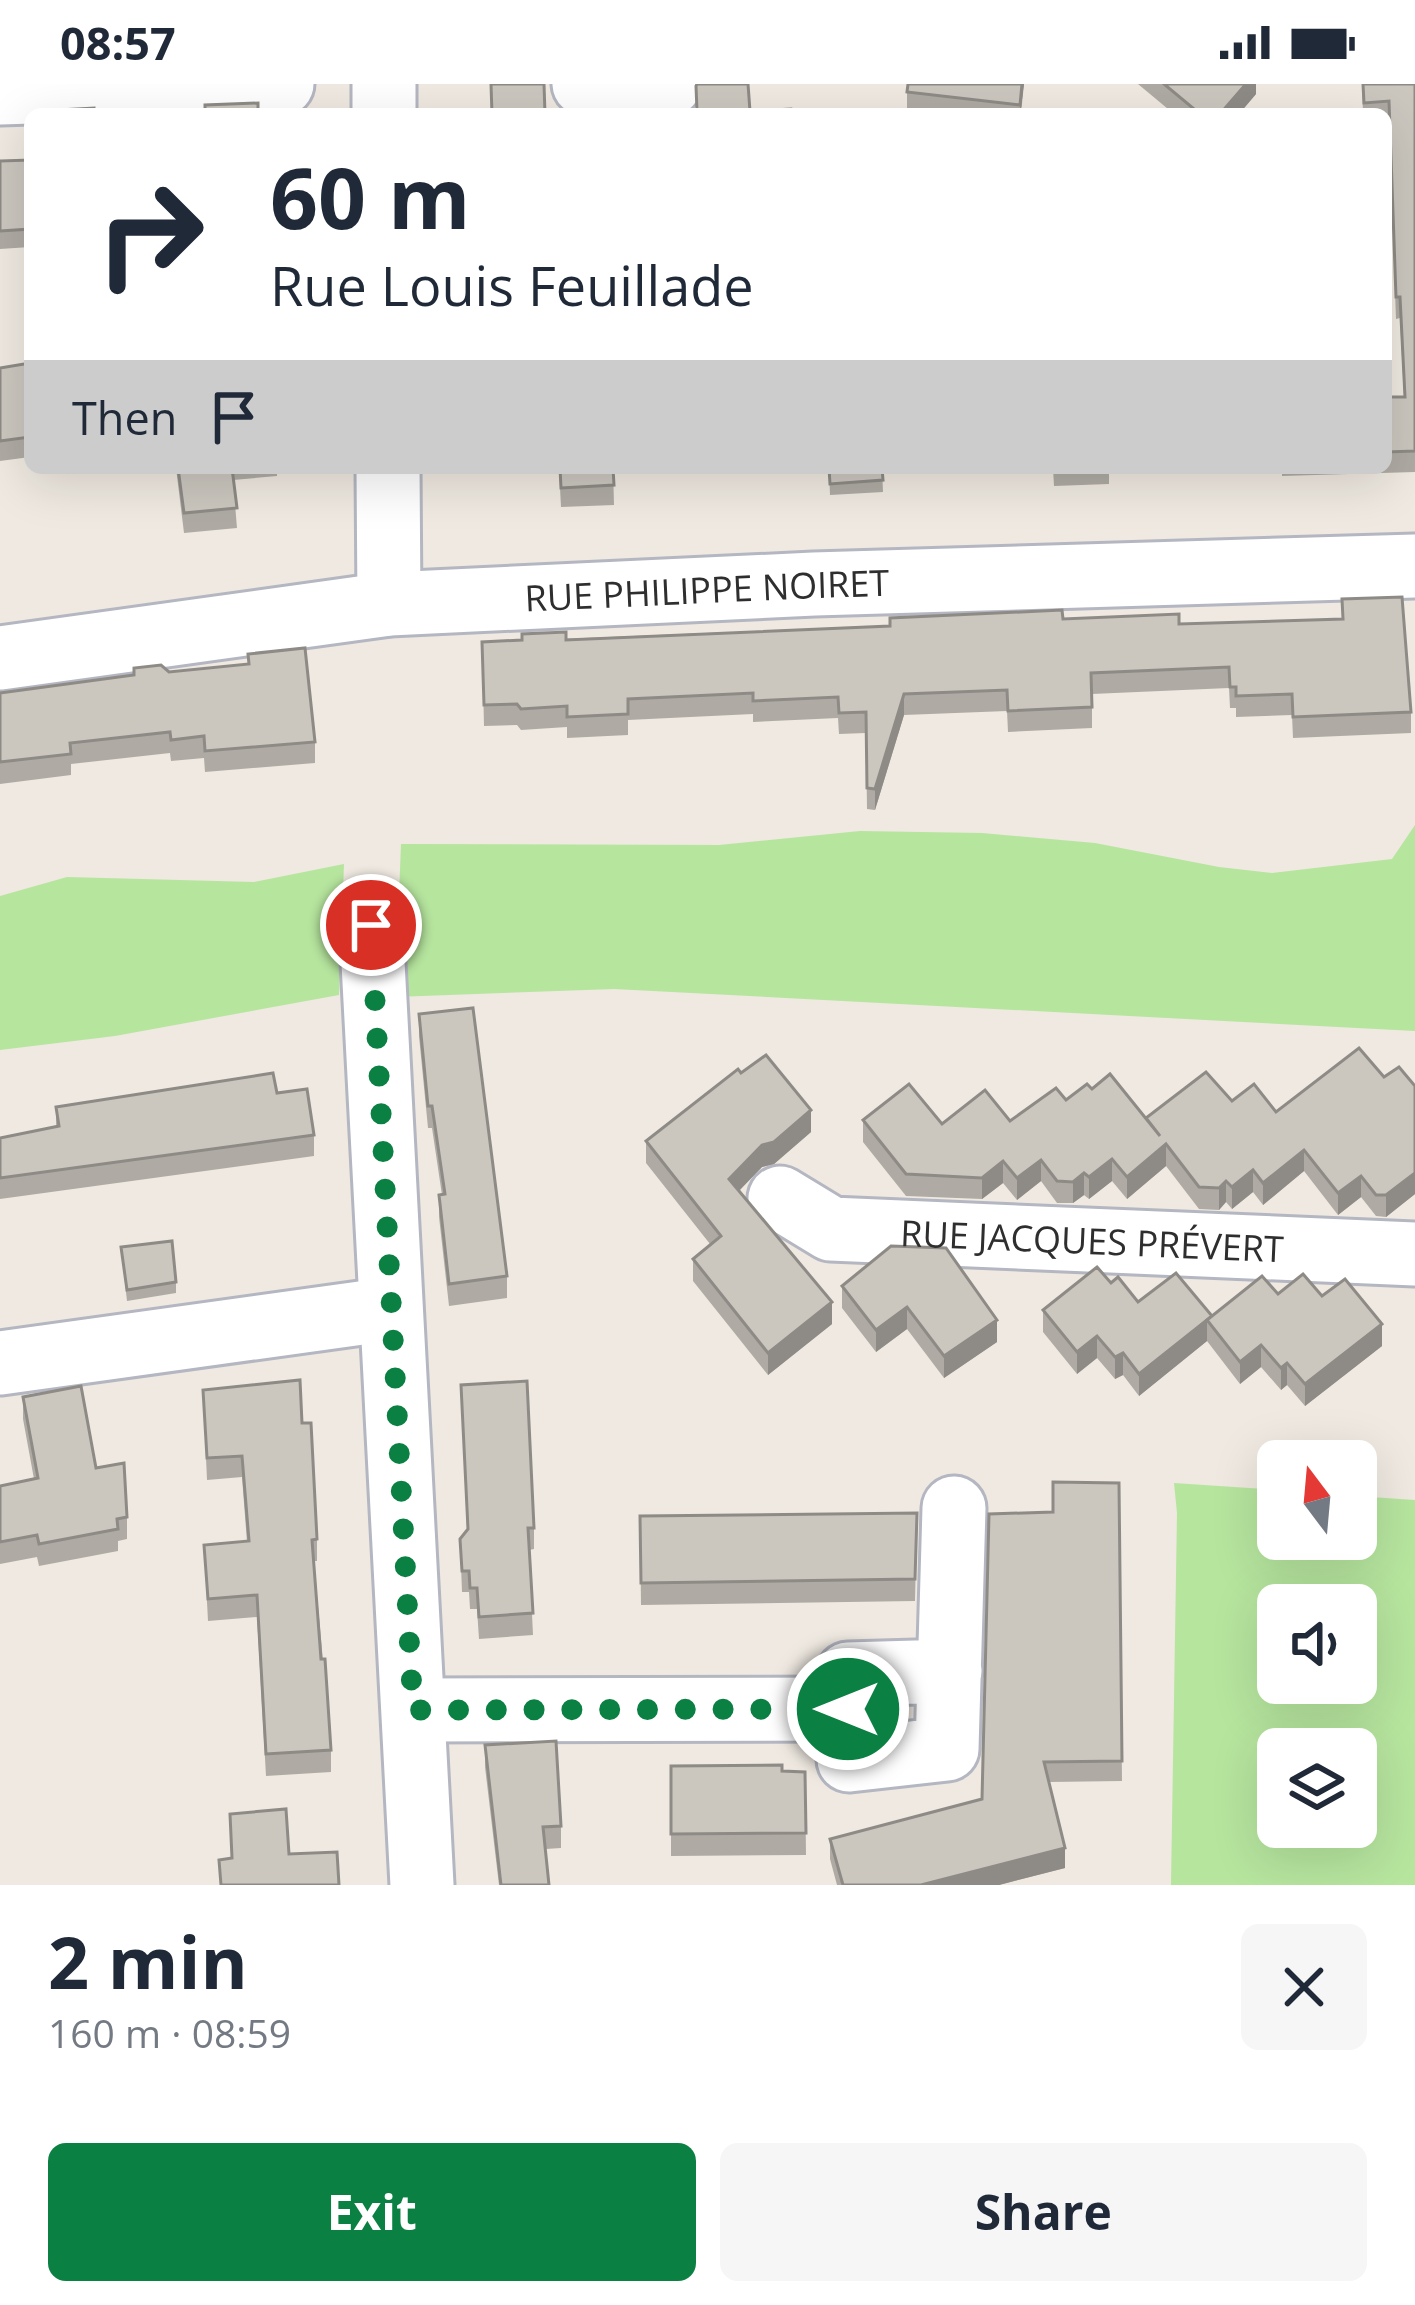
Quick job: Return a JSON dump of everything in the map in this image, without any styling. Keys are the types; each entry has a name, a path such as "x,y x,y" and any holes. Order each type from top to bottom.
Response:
{"street":[{"path":"0,93 282,84"},
{"path":"584,84 640,100 665,91 670,84"},
{"path":"388,474 389,604"},
{"name":"RUE PHILIPPE NOIRET","path":"0,658 389,604 814,584 1415,566"},
{"path":"371,925 422,1885"},
{"name":"RUE JACQUES PRÉVERT","path":"780,1198 831,1229 1415,1253"},
{"path":"0,1363 389,1309"},
{"path":"413,1710 848,1709 849,1760 947,1749 954,1508"}],"green space":[{"path":"1415,825 1415,1031 614,989 395,997 401,844 719,845 860,831 982,833 1095,843 1272,873 1392,859"},
{"path":"344,864 339,995 115,1036 0,1050 0,896 67,877 254,882"},
{"path":"1174,1483 1257,1489 1257,1560 1377,1560 1377,1497 1415,1500 1415,1885 1171,1885"}],"building":[{"path":"491,84 544,84 545,108 492,108"},
{"path":"748,84 750,108 697,108 696,86"},
{"path":"908,84 1022,84 1020,105 907,92"},
{"path":"1164,84 1246,84 1225,108 1193,108"},
{"path":"1363,84 1415,84 1415,451 1392,452 1392,397 1405,397 1400,297 1396,297 1392,108 1389,101 1364,103"},
{"path":"258,103 258,108 205,108"},
{"path":"24,160 24,229 0,231 0,161"},
{"path":"24,364 24,438 0,441 0,368"},
{"path":"179,474 233,474 237,508 184,513"},
{"path":"560,474 613,474 614,485 561,488"},
{"path":"829,474 882,474 883,480 830,484"},
{"path":"1402,597 1411,712 1293,717 1292,694 1236,696 1236,687 1230,687 1229,667 1091,673 1092,707 1008,711 1007,690 904,694 875,789 867,788 866,712 839,713 838,697 753,701 753,693 628,699 628,714 567,717 567,706 484,705 482,642 522,640 522,634 566,632 566,640 890,626 890,618 1062,610 1063,619 1179,614 1179,624 1343,619 1342,599"},
{"path":"305,648 315,742 205,751 204,736 171,740 170,732 70,743 71,754 0,762 0,693 134,675 134,668 161,665 169,672 249,664 248,654"},
{"path":"473,1008 507,1276 449,1284 439,1195 445,1194 432,1106 428,1106 419,1014"},
{"path":"1359,1048 1384,1077 1399,1067 1415,1086 1415,1173 1386,1195 1376,1195 1361,1176 1338,1193 1304,1150 1263,1183 1253,1170 1232,1187 1226,1181 1219,1188 1199,1187 1166,1144 1127,1177 1112,1159 1089,1177 1084,1173 1073,1182 1057,1181 1041,1160 1017,1178 1003,1161 982,1178 906,1174 863,1120 909,1084 942,1124 985,1090 1010,1121 1056,1088 1066,1100 1087,1084 1092,1089 1110,1074 1160,1136 1146,1118 1206,1072 1232,1101 1254,1084 1276,1112"},
{"path":"766,1055 811,1110 774,1142 762,1145 729,1179 832,1302 768,1353 693,1259 721,1236 646,1141 738,1069 741,1073"},
{"path":"273,1073 277,1093 307,1089 314,1135 0,1178 0,1138 59,1126 56,1107"},
{"path":"172,1241 176,1282 127,1290 121,1247"},
{"path":"891,1246 946,1248 997,1320 944,1356 907,1307 876,1330 842,1286"},
{"path":"1097,1267 1111,1283 1118,1277 1138,1302 1176,1273 1212,1316 1139,1374 1123,1353 1115,1357 1097,1336 1077,1352 1043,1310"},
{"path":"1303,1274 1322,1296 1345,1279 1382,1324 1305,1384 1287,1363 1281,1368 1261,1345 1240,1362 1207,1320 1262,1276 1278,1294"},
{"path":"300,1380 302,1423 311,1423 317,1539 312,1540 331,1750 266,1754 257,1595 208,1599 204,1545 249,1541 242,1456 207,1458 203,1390"},
{"path":"527,1381 533,1613 479,1617 477,1588 470,1588 469,1571 462,1571 460,1539 468,1529 461,1385"},
{"path":"81,1386 96,1468 124,1463 127,1517 117,1519 118,1529 39,1544 37,1535 0,1542 0,1486 38,1478 23,1397"},
{"path":"1053,1482 1119,1483 1122,1761 1044,1762 1065,1848 921,1885 843,1885 830,1839 982,1799 989,1514 1053,1512"},
{"path":"917,1513 915,1579 641,1583 640,1516"},
{"path":"556,1741 561,1826 543,1827 549,1885 501,1885 485,1745"},
{"path":"782,1765 782,1771 805,1772 806,1833 671,1834 671,1766"},
{"path":"286,1809 289,1854 337,1852 339,1885 221,1885 219,1860 232,1858 230,1814"}],"route":[{"path":"371,925 413,1710 848,1709"}]}
